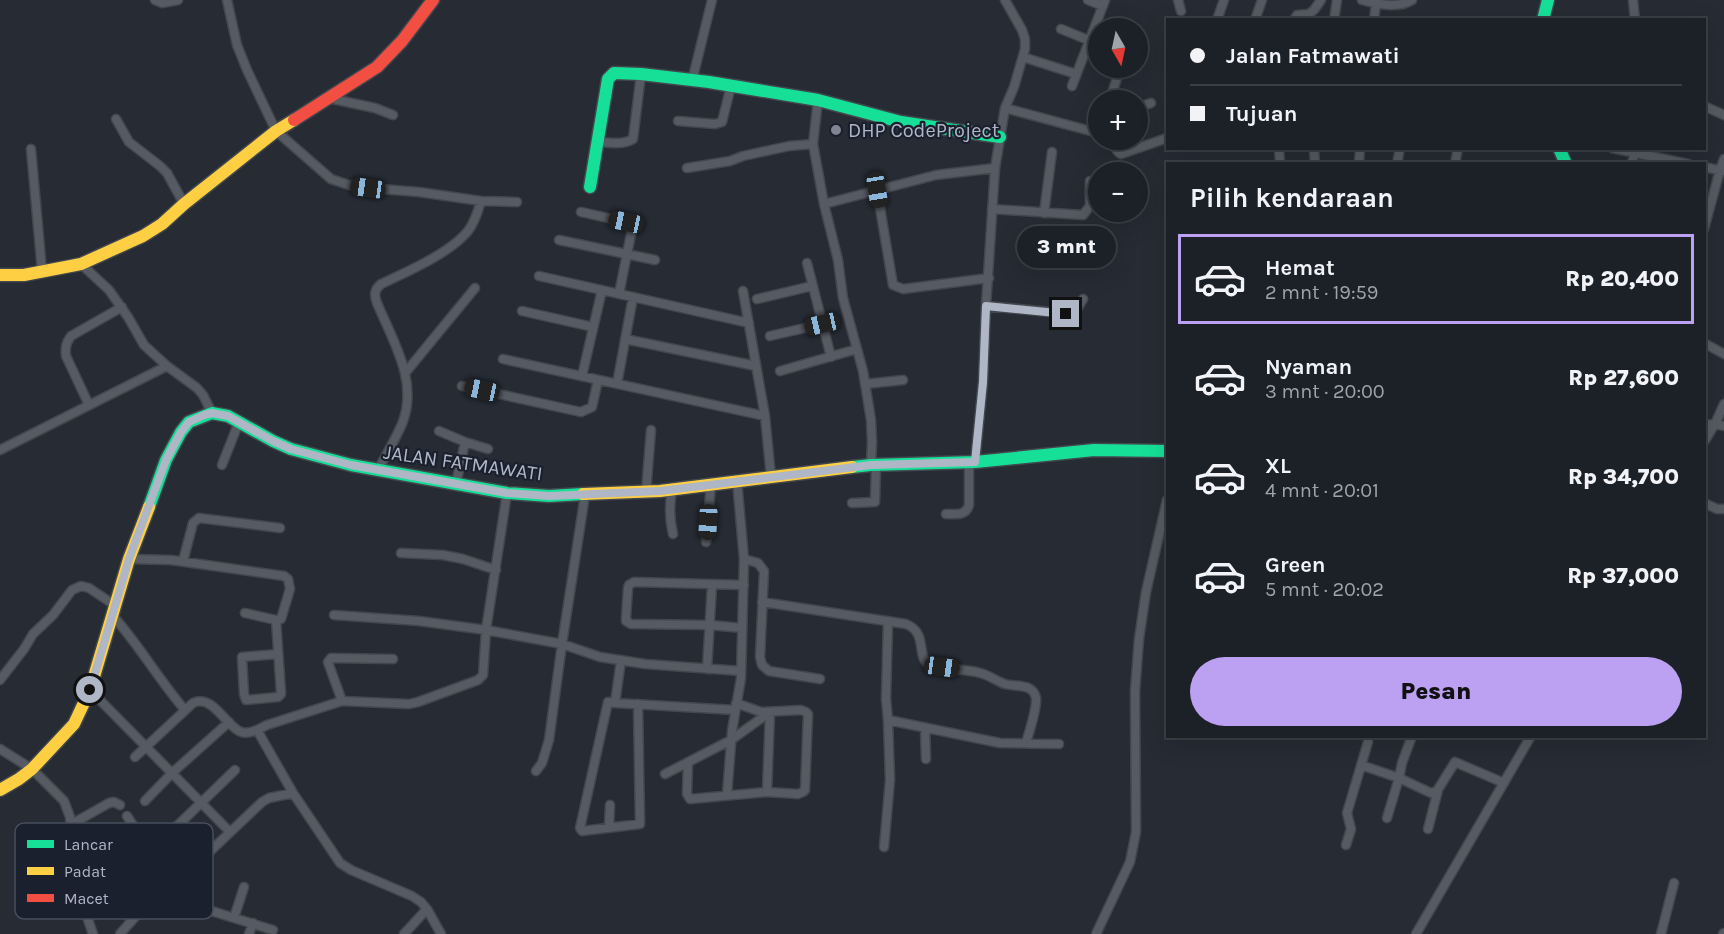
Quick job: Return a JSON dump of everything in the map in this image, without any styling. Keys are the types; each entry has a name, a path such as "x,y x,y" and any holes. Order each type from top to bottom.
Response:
{"street":[{"path":"155,0 162,3 178,0"},
{"path":"227,0 237,45 276,131 332,179 349,185 481,201 517,202"},
{"path":"0,275 24,275 81,264 143,236 162,224 276,131 376,67 402,41 433,0"},
{"path":"692,81 712,0"},
{"path":"946,514 961,514 966,512 969,505 972,462 983,382 995,168 1005,108 1023,57 1025,39 1018,21 1005,0"},
{"path":"1089,0 1104,3 1100,18"},
{"path":"1178,0 1181,11"},
{"path":"1218,18 1224,0"},
{"path":"1256,18 1262,0"},
{"path":"1296,18 1298,15 1309,14 1321,0"},
{"path":"1335,18 1337,0"},
{"path":"1373,18 1368,1 1395,5 1405,4 1412,0"},
{"path":"1544,18 1548,0"},
{"path":"1633,0 1635,18"},
{"path":"1061,29 1088,40"},
{"path":"1072,86 1088,53"},
{"path":"1023,57 1076,74"},
{"path":"590,187 609,76 614,73 641,74 818,100 901,122 1000,137"},
{"path":"598,142 620,143 633,139 641,74"},
{"path":"678,121 716,124 722,122 728,106 731,86"},
{"path":"328,98 375,108 393,115"},
{"path":"818,100 813,144 824,204 838,260 843,298 857,349 871,420 875,502 852,503"},
{"path":"1706,107 1724,115"},
{"path":"1005,108 1088,131"},
{"path":"116,119 129,142 167,173 184,204"},
{"path":"1148,144 1166,138"},
{"path":"687,168 730,161 789,146 813,144"},
{"path":"31,149 42,272"},
{"path":"1117,150 1120,154 1132,150"},
{"path":"1044,213 1052,152"},
{"path":"1637,152 1680,162"},
{"path":"1706,222 1724,159"},
{"path":"1706,167 1722,171"},
{"path":"824,204 936,175 995,168"},
{"path":"877,190 892,285 903,289 989,278"},
{"path":"378,470 402,424 407,398 406,372 377,303 376,288 434,257 459,240 469,229 481,201"},
{"path":"992,209 1083,215 1088,210"},
{"path":"581,212 626,222 632,229 619,294"},
{"path":"559,240 655,260"},
{"path":"807,263 831,357"},
{"path":"0,790 19,780 32,769 75,724 90,690 129,559 156,484 174,444 189,422 212,413 197,388 166,366 144,345 122,307 109,290 81,264"},
{"path":"539,276 748,323"},
{"path":"757,298 812,286"},
{"path":"406,372 475,288"},
{"path":"582,376 602,290"},
{"path":"743,291 765,416 771,477"},
{"path":"617,384 633,297"},
{"path":"986,306 1071,314 1075,312 1083,299"},
{"path":"89,405 66,356 67,341 71,336 122,307"},
{"path":"522,311 593,327"},
{"path":"770,336 822,324"},
{"path":"625,339 756,366"},
{"path":"1706,344 1724,354"},
{"path":"780,371 857,349"},
{"path":"503,359 765,416"},
{"path":"0,450 166,366"},
{"path":"462,386 581,412 592,407 598,380"},
{"path":"865,384 903,380"},
{"path":"1706,440 1719,425 1724,404"},
{"name":"JALAN FATMAWATI","path":"212,413 228,416 291,449 351,465 507,493 549,496 672,490 873,465 972,462 1094,450 1166,451"},
{"path":"222,465 239,422"},
{"path":"646,492 651,430"},
{"path":"439,431 465,442 488,448"},
{"path":"456,484 465,442"},
{"path":"727,795 741,671 744,560 738,481"},
{"path":"706,542 711,484"},
{"path":"672,490 669,513 673,534"},
{"path":"135,757 192,703 202,701 208,703 239,732 251,732 342,701 410,704 478,680 484,672 486,630 507,493"},
{"path":"536,771 543,763 547,749 585,495"},
{"path":"1096,934 1130,862 1136,832 1135,691 1138,639 1166,504"},
{"path":"1706,504 1717,509 1724,509"},
{"path":"183,561 193,523 199,518 280,528"},
{"path":"401,553 443,555 496,570"},
{"path":"129,559 183,561 286,578 290,582 283,617 280,620 245,613"},
{"path":"744,560 758,563 764,571 760,657 762,665 769,670 820,679"},
{"path":"742,628 710,625 631,624 626,621 626,618 628,588 631,583 744,585"},
{"path":"707,669 712,585"},
{"path":"0,680 33,634 53,615 72,590 84,586 114,611 157,677 185,710"},
{"path":"762,602 906,624 915,628 924,659 930,665 980,673 1007,684 1032,690 1036,703 1026,743"},
{"path":"334,615 419,621 486,630 562,644 600,657 645,664 741,671"},
{"path":"276,620 278,654 280,696 246,700 242,657 278,654"},
{"path":"884,848 890,780 886,699 888,621"},
{"path":"342,701 328,662 331,658 393,659"},
{"path":"615,703 621,660"},
{"path":"90,690 230,832"},
{"path":"638,704 640,824 582,831 580,828 608,702 736,706 757,712 801,710 808,714 805,790 800,794 767,792 690,799 687,794 688,762"},
{"path":"665,774 732,740 770,712"},
{"path":"767,792 770,712"},
{"path":"888,720 1000,743 1059,744"},
{"path":"145,801 172,773 229,722"},
{"path":"925,728 926,759"},
{"path":"257,730 293,793 340,863 421,902 441,934"},
{"path":"1387,818 1411,738"},
{"path":"1416,934 1530,738"},
{"path":"1346,845 1351,828 1347,813 1368,742"},
{"path":"0,749 32,769 64,801 68,809 70,823"},
{"path":"1428,829 1438,790 1455,762 1504,783"},
{"path":"1361,765 1399,778 1431,793 1438,790"},
{"path":"180,823 235,770"},
{"path":"213,848 262,802 269,798 293,793"},
{"path":"73,823 109,802 120,806"},
{"path":"609,828 610,805"},
{"path":"127,816 131,823"},
{"path":"1661,934 1674,883"},
{"path":"234,918 244,887"},
{"path":"404,934 427,909"},
{"path":"213,911 273,930"},
{"path":"88,919 93,934"},
{"path":"120,934 133,919"},
{"path":"249,934 252,923"}],"traffic: fast":[{"path":"1544,18 1548,0"},
{"path":"590,187 608,79 614,73 709,82 818,100 901,122 1000,137"},
{"path":"1560,150 1565,162"},
{"path":"149,507 166,460 181,432 189,422 212,413 228,416 291,449 351,465 507,493 549,496 583,494"},
{"path":"852,467 975,462 1094,450 1166,451"}],"traffic: slow":[{"path":"0,275 24,275 81,264 143,236 162,224 276,131 294,120"},
{"path":"583,494 660,491 852,467"},
{"path":"0,790 32,769 74,724 90,690 129,559 149,507"}],"traffic: jam":[{"path":"294,120 377,67 402,41 433,0"}],"place":[{"name":"DHP CodeProject","path":"836,130"}],"route":[{"path":"90,690 129,559 166,460 189,422 204,415 212,413 228,416 291,449 351,465 507,493 549,496 660,491 871,465 975,462 983,382 986,306 1066,314"}]}
